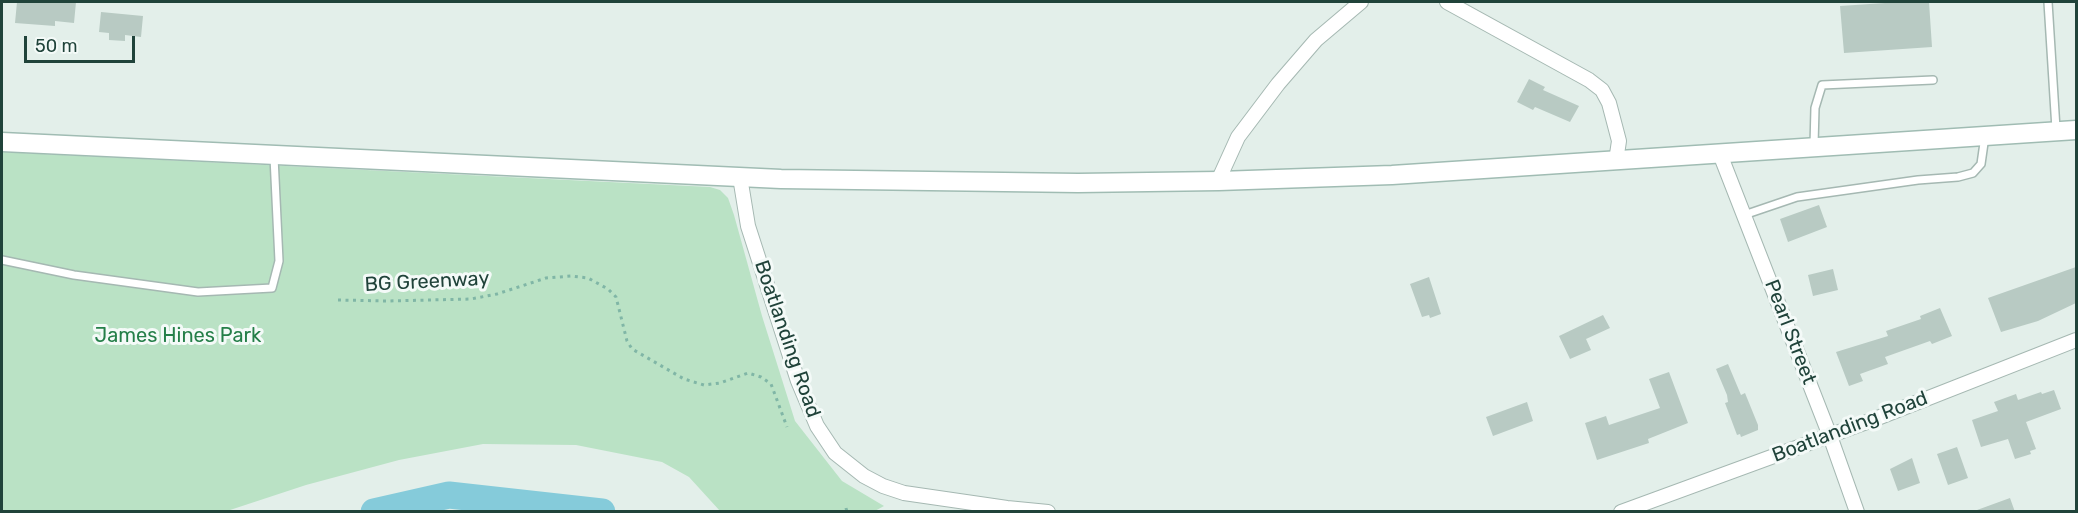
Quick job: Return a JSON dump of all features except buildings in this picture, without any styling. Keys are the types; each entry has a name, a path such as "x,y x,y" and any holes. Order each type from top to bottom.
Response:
{"main road":[{"path":"2,142 740,177 1006,183 1218,181 1392,175 2076,130"}],"street":[{"path":"1218,181 1239,136 1272,91 1316,40 1361,2"},
{"path":"1447,2 1583,77 1602,90 1609,103 1619,141 1616,161"},
{"name":"Pearl Street","path":"1720,154 1830,436 1857,512"},
{"name":"Boatlanding Road","path":"740,177 748,226 801,390 817,426 835,453 864,476 904,493 1048,512"},
{"name":"Boatlanding Road","path":"1621,512 1830,436 2076,340"}],"lane":[{"path":"2048,2 2056,132"},
{"path":"1814,148 1815,108 1822,85 1933,80"},
{"path":"1744,215 1797,197 1918,180 1958,177 1973,173 1981,164 1985,136"},
{"path":"2,260 74,275 198,292 272,288 279,261 274,155"}],"path":[{"name":"BG Greenway","path":"338,300 471,299 496,294 546,278 571,276 588,278 608,289 616,297 627,341 632,349 684,379 704,385 720,383 748,373 761,377 771,384 787,427"}],"green space":[{"name":"James Hines Park","path":"2,152 710,187 720,190 728,198 734,215 762,316 795,421 842,481 884,506 873,512 720,511 689,477 662,462 576,445 483,444 399,460 306,485 227,511 2,512"}],"waterway":[{"path":"374,512 449,495 602,512"}]}
